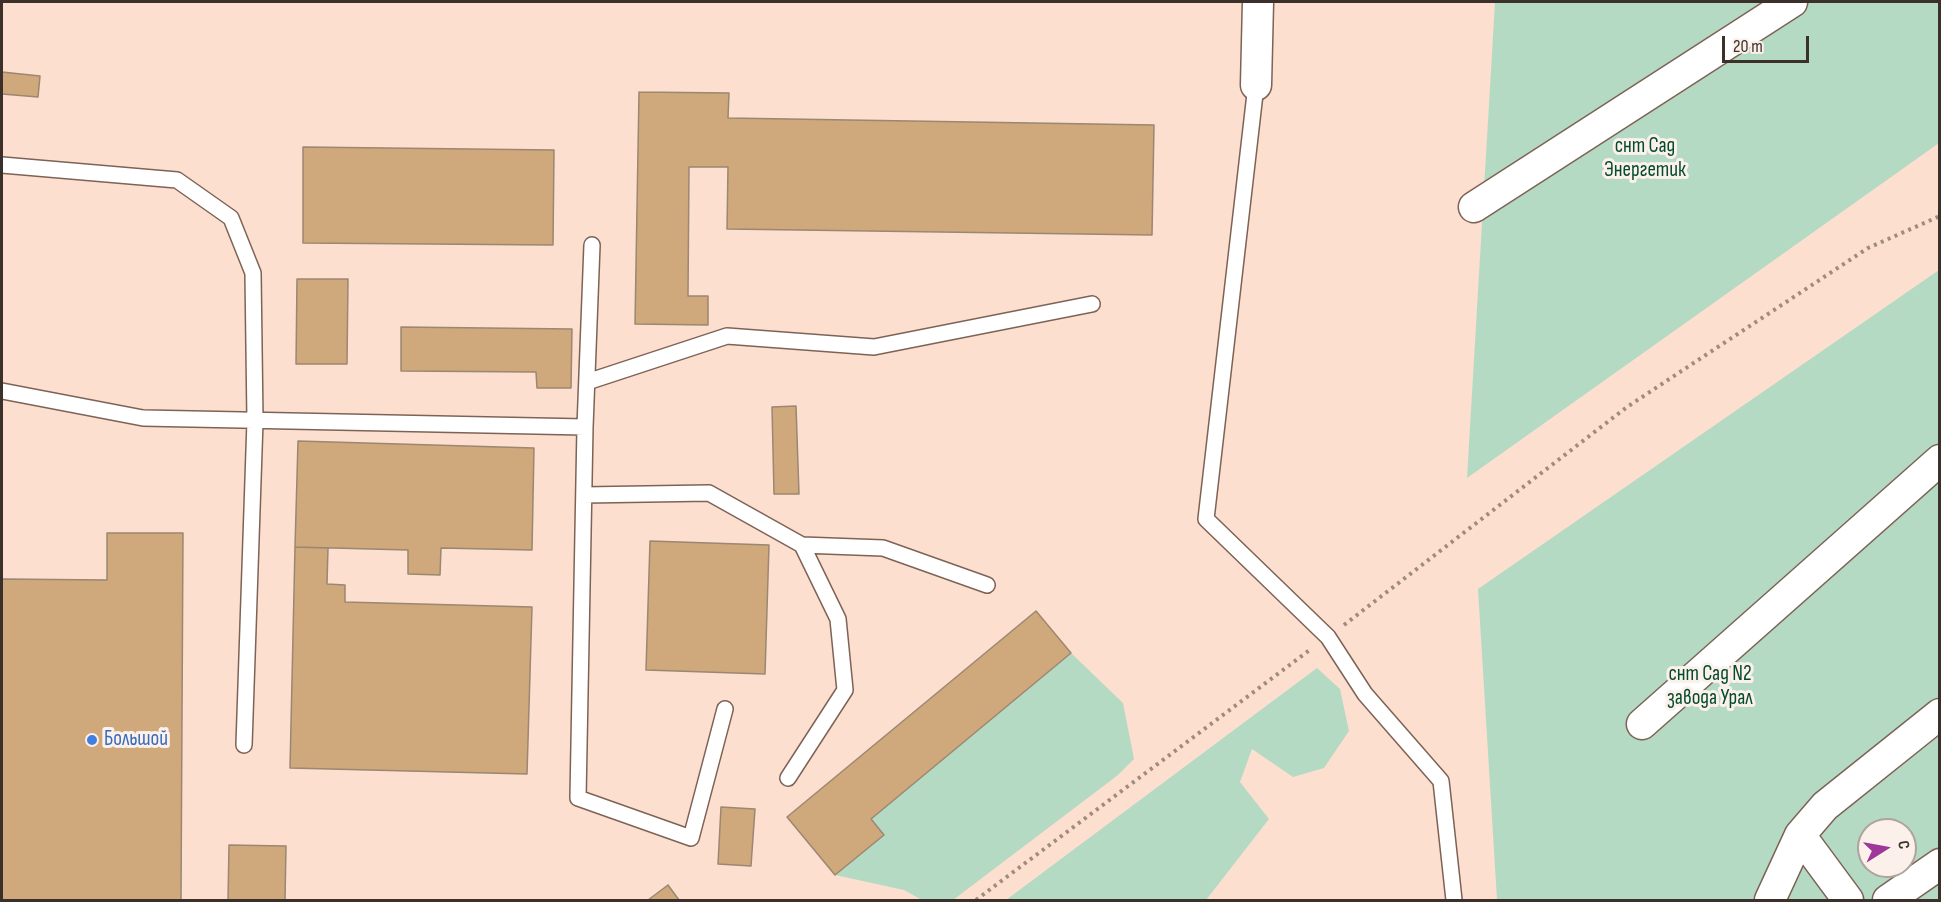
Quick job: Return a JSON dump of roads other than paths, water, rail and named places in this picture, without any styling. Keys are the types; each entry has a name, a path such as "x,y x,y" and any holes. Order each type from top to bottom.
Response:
{"street":[{"path":"1257,85 1258,2"},
{"path":"1474,207 1792,2"},
{"path":"1642,724 1940,460"},
{"path":"1770,900 1800,835 1825,806 1940,714"},
{"path":"1800,835 1848,900"},
{"path":"1888,900 1940,864"}],"lane":[{"path":"1257,85 1206,519 1328,637 1365,693 1441,781 1454,900"},
{"path":"2,165 177,180 231,218 253,273 255,421 244,745"},
{"path":"592,245 585,427 578,798 692,838 725,709"},
{"path":"587,382 727,336 874,347 1092,304"},
{"path":"2,391 143,417 585,427"},
{"path":"584,495 709,493 802,545 883,548 987,585"},
{"path":"788,778 845,690 838,619 802,545"}],"place":[{"name":"Большой","path":"92,740"}],"park label":[{"name":"снт Сад Энергетик","path":"1645,159"},
{"name":"снт Сад N2 завода Урал","path":"1710,687"}]}
